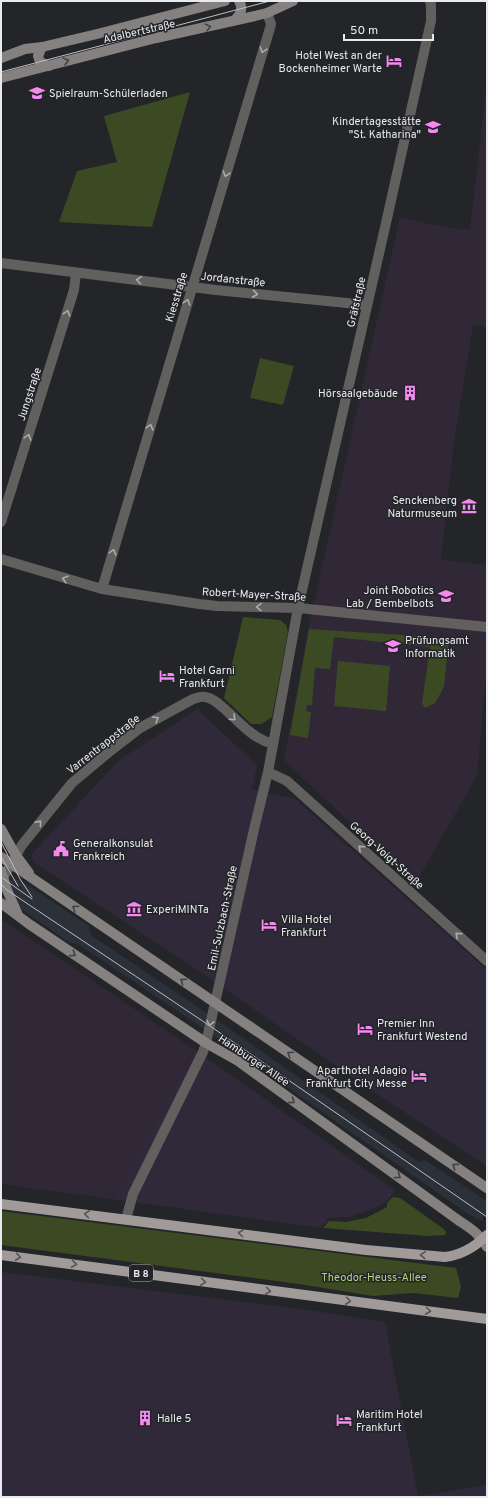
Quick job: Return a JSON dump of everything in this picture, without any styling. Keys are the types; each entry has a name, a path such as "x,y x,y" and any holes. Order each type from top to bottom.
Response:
{"main road":[{"path":"1,1204 406,1254 444,1257 452,1256 486,1240"},
{"name":"B 8","path":"1,1255 487,1319"}],"street":[{"name":"Adalbertstraße","path":"1,58 25,49 42,47 176,15 225,1"},
{"path":"235,20 242,8 239,1"},
{"name":"Adalbertstraße","path":"1,78 156,38 180,34 267,13 293,1"},
{"name":"Gräfstraße","path":"298,608 431,21 430,1"},
{"name":"Kiesstraße","path":"102,589 270,28 271,24 267,13"},
{"path":"42,47 38,56 40,62 49,66"},
{"name":"Jordanstraße","path":"1,263 76,273 367,305"},
{"name":"Jungstraße","path":"1,522 74,290 76,273"},
{"name":"Robert-Mayer-Straße","path":"1,559 102,589 217,606 298,608 487,626"},
{"name":"Emil-Sulzbach-Straße","path":"126,1219 133,1194 200,1058 206,1042 254,825 268,772 298,608"},
{"name":"Varrentrappstraße","path":"2,877 11,864 15,854 72,783 140,728 193,699 202,696 211,699 220,705 257,738 273,744"},
{"name":"Georg-Voigt-Straße","path":"268,772 287,781 487,961"},
{"path":"1,829 15,854 38,883"},
{"path":"1,857 487,1188"},
{"path":"2,877 20,918"},
{"name":"Hamburger Allee","path":"1,902 20,918 206,1042 238,1061 486,1240"}],"shaded area":[{"path":"487,81 487,327 473,325 453,449 441,560 487,565 487,667 477,776 415,884 284,760 308,630 400,217 448,228 470,229"},
{"path":"197,709 257,765 252,789 295,799 487,970 487,1166 381,1097 196,969 33,862 32,854 118,761"},
{"path":"1,874 8,879 20,880 89,926 91,935 220,1022 419,1162 425,1160 487,1201 487,1212 481,1221 465,1212 207,1031 78,944 70,943 25,912 1,891"},
{"path":"1,919 195,1050 112,1199 1,1184"},
{"path":"195,1050 395,1191 388,1200 378,1207 348,1217 329,1218 321,1228 112,1199"},
{"path":"1,1272 308,1310 385,1322 418,1496 487,1485 487,1497 1,1497"}],"green space":[{"path":"190,92 152,227 59,222 77,171 117,162 104,116"},
{"path":"260,358 294,366 283,405 250,398"},
{"path":"243,617 280,620 286,625 288,632 272,717 261,724 251,724 224,698"},
{"path":"309,629 449,638 444,687 435,703 425,708 422,703 430,647 334,637 330,669 315,668 312,705 307,705 306,711 311,712 308,738 290,735"},
{"path":"338,661 390,666 386,711 334,706"},
{"path":"393,1197 400,1198 444,1229 446,1232 445,1235 428,1236 323,1228 329,1221 346,1222 366,1218 387,1207 387,1203"},
{"name":"Theodor-Heuss-Allee","path":"1,1211 456,1268 461,1286 458,1298 413,1293 373,1296 299,1284 1,1245"}],"tram line":[{"path":"1,72 270,1"},
{"path":"1,842 20,879 32,897"},
{"path":"1,857 18,886"},
{"path":"1,877 32,899"},
{"path":"1,884 7,890 210,1026 487,1217"}],"place":[{"name":"Hotel West an der Bockenheimer Warte","path":"394,61"},
{"name":"Spielraum-Schülerladen","path":"37,93"},
{"name":"Kindertagesstätte \"St. Katharina\"","path":"433,127"},
{"name":"Hörsaalgebäude","path":"410,393"},
{"name":"Senckenberg Naturmuseum","path":"469,506"},
{"name":"Joint Robotics Lab / Bembelbots","path":"446,596"},
{"name":"Prüfungsamt Informatik","path":"393,646"},
{"name":"Hotel Garni Frankfurt","path":"167,676"},
{"name":"Generalkonsulat Frankreich","path":"61,849"},
{"name":"ExperiMINTa","path":"134,909"},
{"name":"Villa Hotel Frankfurt","path":"269,925"},
{"name":"Premier Inn Frankfurt Westend","path":"365,1029"},
{"name":"Aparthotel Adagio Frankfurt City Messe","path":"419,1076"},
{"name":"Halle 5","path":"145,1418"},
{"name":"Maritim Hotel Frankfurt","path":"344,1420"}]}
